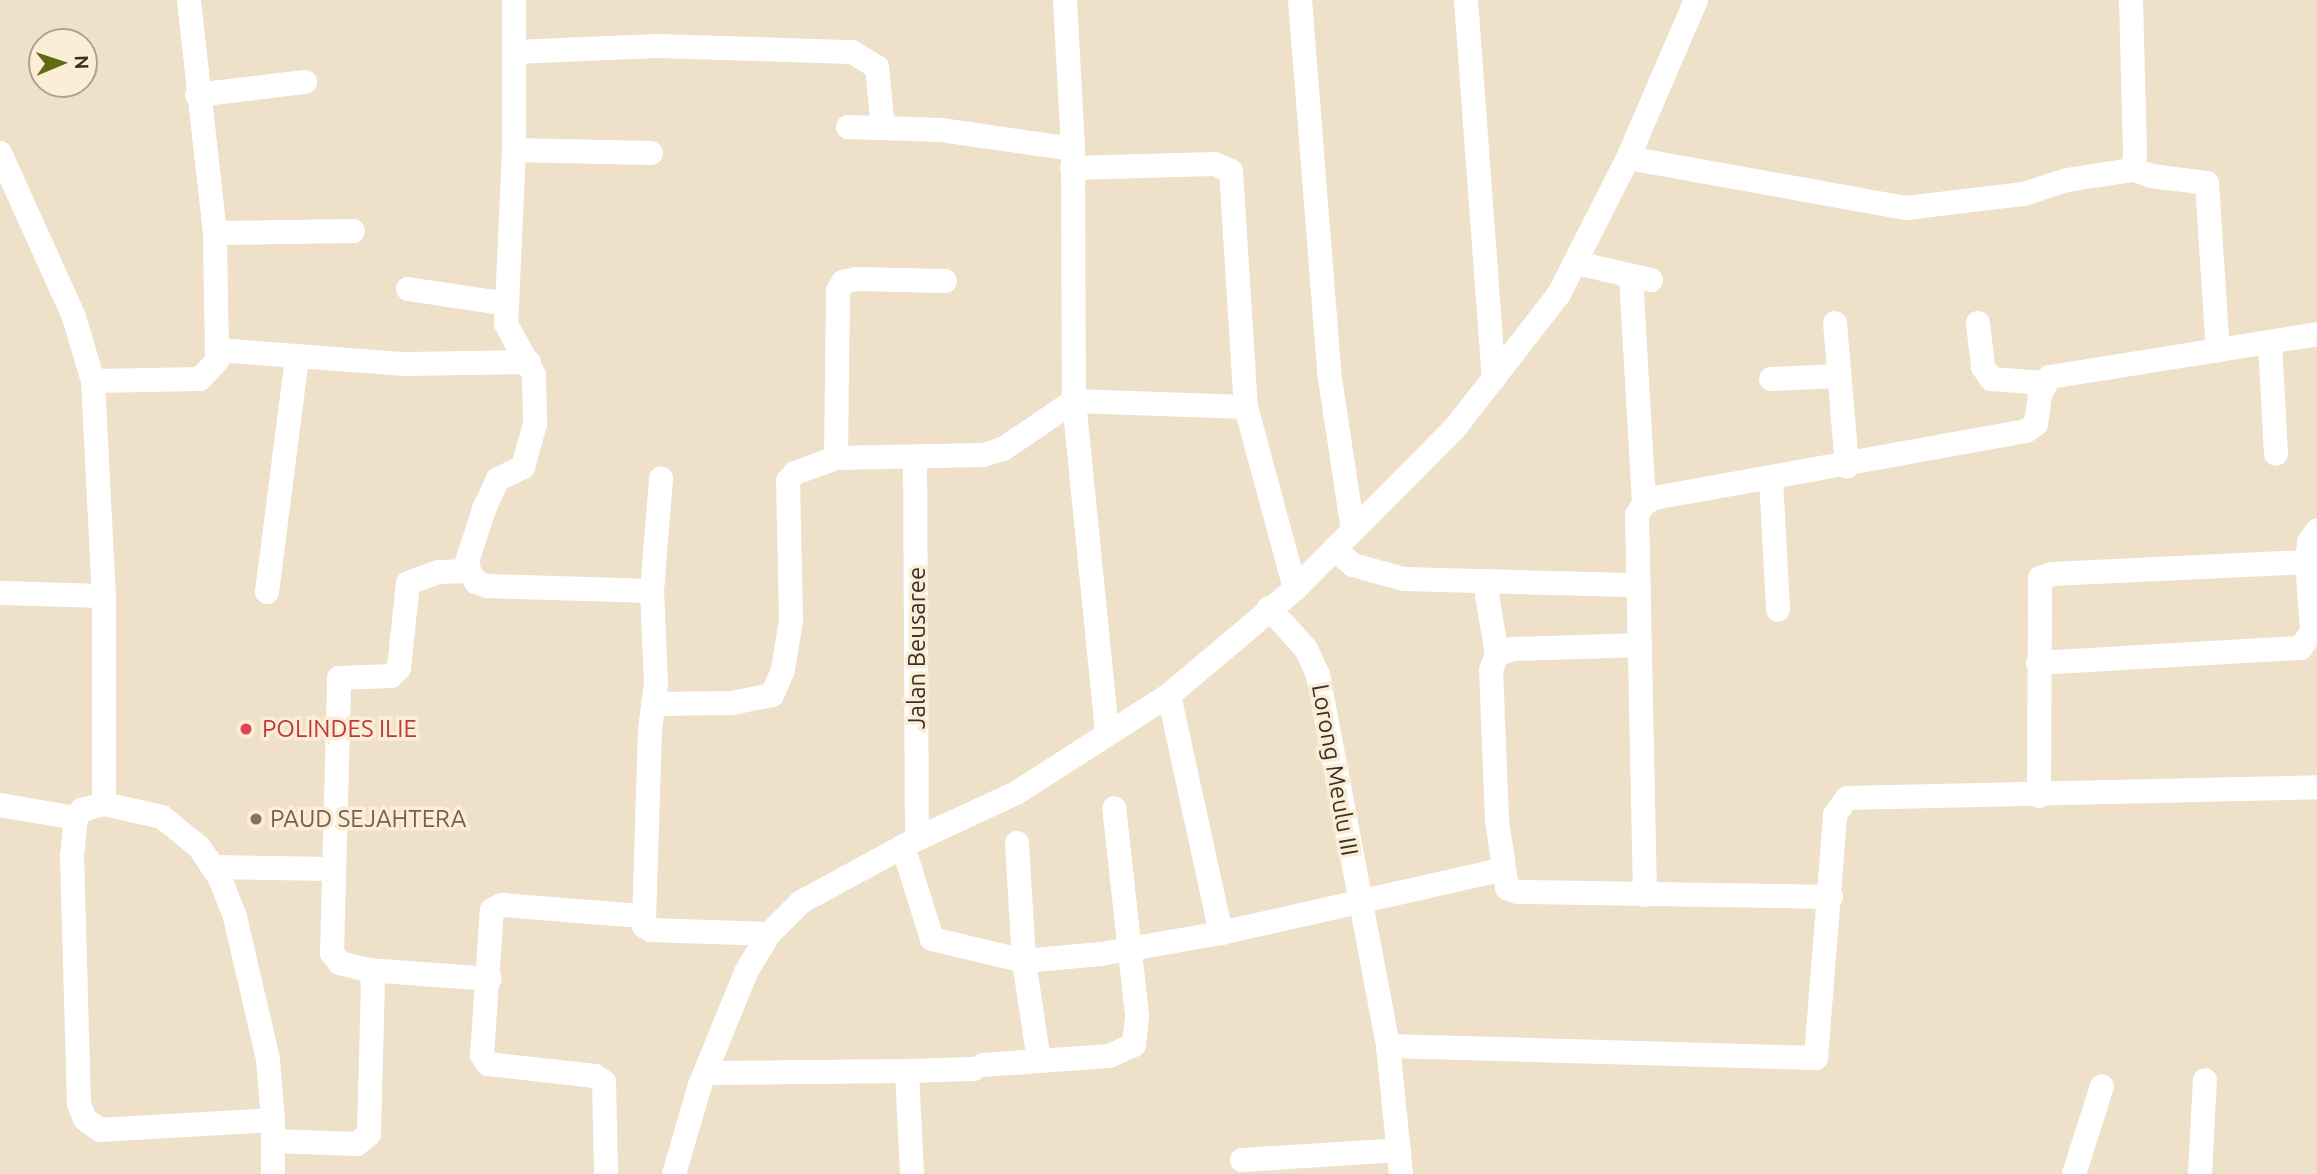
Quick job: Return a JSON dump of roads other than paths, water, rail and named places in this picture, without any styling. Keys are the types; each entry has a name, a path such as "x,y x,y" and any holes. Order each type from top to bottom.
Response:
{"street":[{"path":"93,381 200,379 212,371 218,350 215,233 197,95 189,0"},
{"path":"514,0 514,149 507,304 509,333 534,374 531,447 523,467 498,479 476,536 469,572 476,582 487,586 652,591"},
{"path":"1065,0 1073,158 1074,401 1107,731"},
{"path":"1300,0 1329,372 1353,530"},
{"path":"1466,0 1494,379"},
{"path":"674,1174 705,1073 746,972 769,934 801,902 910,843 1016,793 1107,731 1169,695 1269,608 1295,589 1455,428 1542,319 1576,263 1628,158 1696,0"},
{"path":"2131,0 2132,169"},
{"path":"514,52 657,46 852,52 877,67 883,128"},
{"path":"197,95 305,82"},
{"path":"848,127 941,130 1073,158 1215,164 1231,171 1246,407 1295,589"},
{"path":"514,149 651,153"},
{"path":"0,153 5,178 75,317 93,381 104,596 104,804"},
{"path":"1628,158 1906,208 2024,194 2067,180 2132,169 2151,176 2207,183 2218,351"},
{"path":"215,233 353,231"},
{"path":"1576,263 1641,279 1644,504"},
{"path":"836,458 838,291 843,282 857,279 945,281"},
{"path":"408,289 507,304"},
{"path":"1835,323 1847,466"},
{"path":"1978,323 1983,367 1991,379 2043,383"},
{"path":"1645,895 1637,514 1644,504 1654,498 1847,466 2026,431 2036,424 2043,383 2049,377 2317,334"},
{"path":"2270,343 2276,454"},
{"path":"218,350 405,363 529,362"},
{"path":"267,592 298,357"},
{"path":"1771,379 1839,376"},
{"path":"653,704 732,703 772,695 783,670 791,620 788,481 795,473 836,458 983,455 1003,449 1074,401 1150,407 1246,407"},
{"name":"Jalan Beusaree","path":"915,457 910,843 932,939 1024,961"},
{"path":"661,478 652,591 657,660 642,916 650,930 769,934"},
{"path":"1771,479 1779,610"},
{"path":"2038,663 2301,648 2312,631 2307,562 2309,542 2317,531"},
{"path":"1334,549 1353,565 1378,575 1485,582 1639,585"},
{"path":"2039,796 2036,589 2040,578 2048,574 2307,562"},
{"path":"469,572 439,572 408,583 399,668 391,676 339,677 333,869 334,960 368,970 489,979"},
{"path":"1485,582 1497,655 1491,670 1501,870 1507,888 1518,892 1831,897"},
{"path":"0,593 104,596"},
{"name":"Lorong Meulu III","path":"1269,608 1306,649 1318,675 1359,905 1388,1046 1400,1162"},
{"path":"1497,655 1513,649 1640,645"},
{"path":"1169,695 1221,933"},
{"path":"1388,1046 1816,1058 1831,897 1835,815 1847,799 2317,787"},
{"path":"272,1174 274,1130 268,1059 236,917 212,867 199,847 162,817 104,804 82,810 76,818 72,855 79,1104 85,1119 100,1130 274,1130 340,1145 366,1139 371,1112 373,981 368,970"},
{"path":"0,805 76,818"},
{"path":"705,1073 907,1071 978,1067 1109,1056 1134,1045 1137,1015 1127,950 1114,808"},
{"path":"1017,843 1024,961 1039,1061"},
{"path":"212,867 333,869"},
{"path":"1024,961 1127,950 1221,933 1359,905 1501,870"},
{"path":"606,1174 604,1082 595,1076 488,1064 482,1055 492,910 502,905 642,916"},
{"path":"907,1071 912,1174"},
{"path":"2200,1174 2205,1080"},
{"path":"2074,1174 2102,1086"},
{"path":"1242,1160 1400,1162"}],"place":[{"name":"POLINDES ILIE","path":"246,729"},
{"name":"PAUD SEJAHTERA","path":"256,819"}]}
